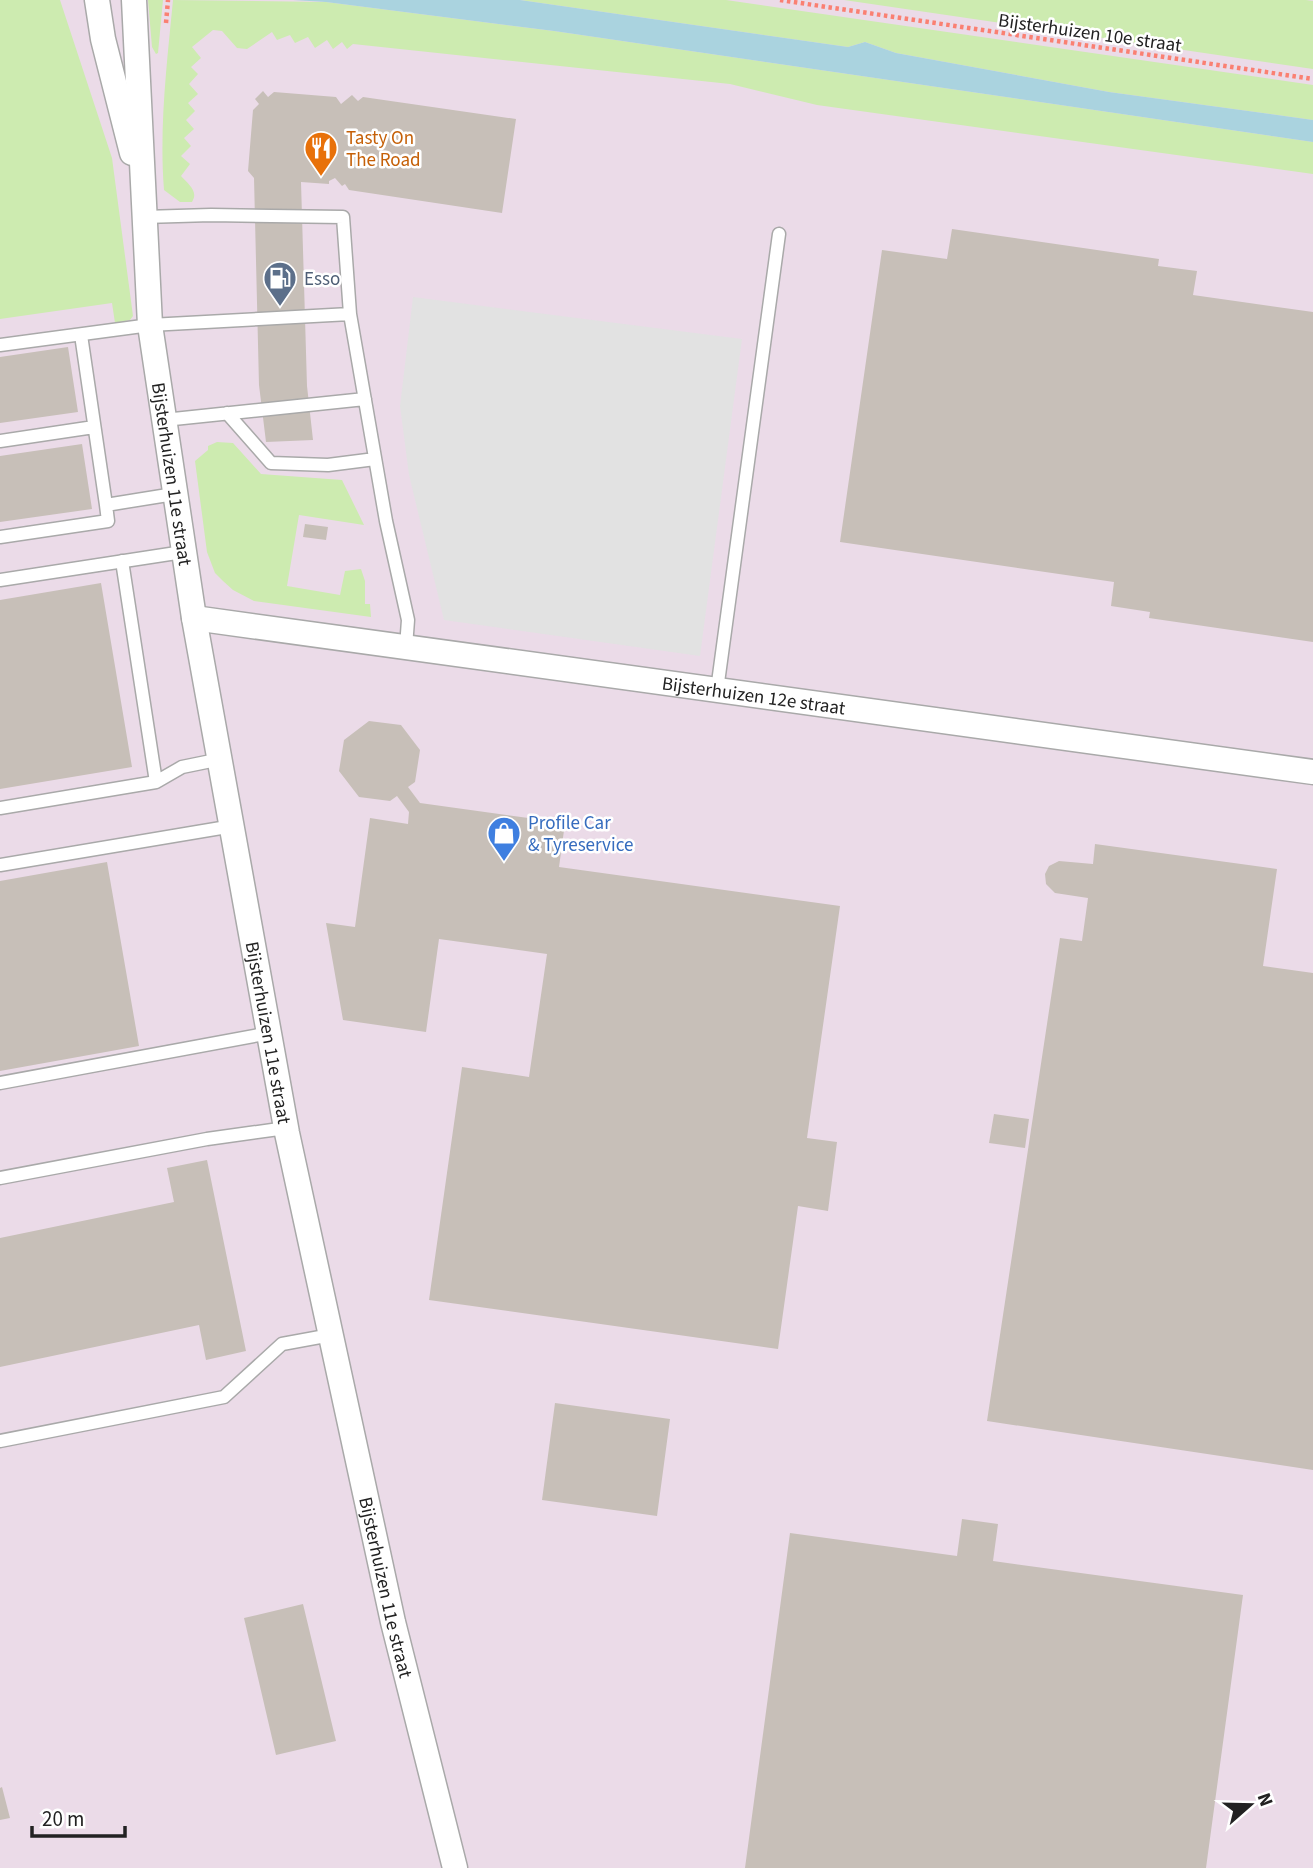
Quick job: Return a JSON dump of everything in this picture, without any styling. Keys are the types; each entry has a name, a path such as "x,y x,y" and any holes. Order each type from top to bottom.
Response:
{"street":[{"name":"Bijsterhuizen 11e straat","path":"97,0 122,122 142,187"},
{"name":"Bijsterhuizen 11e straat","path":"134,0 150,325 194,618 286,1128 393,1622 456,1868"},
{"name":"Bijsterhuizen 12e straat","path":"194,618 1313,772"}],"lane":[{"path":"144,217 344,217 350,314 375,459 408,620 406,647"},
{"path":"717,690 779,234"},
{"path":"0,345 150,325 350,314"},
{"path":"0,537 108,521 81,335"},
{"path":"164,420 365,399"},
{"path":"227,413 271,463 328,465 375,459"},
{"path":"0,441 94,427"},
{"path":"106,505 174,494"},
{"path":"0,580 183,552"},
{"path":"121,561 156,782"},
{"path":"0,808 156,782 182,767 221,759"},
{"path":"0,865 233,826"},
{"path":"0,1083 270,1033"},
{"path":"0,1178 207,1139 286,1128"},
{"path":"0,1441 224,1397 282,1344 331,1335"}],"path":[{"name":"Bijsterhuizen 10e straat","path":"780,0 1313,79"}],"shaded area":[{"path":"0,0 1313,0 1313,1868 0,1868"},
{"path":"413,297 742,339 700,656 444,620 409,475 400,406"}],"green space":[{"path":"0,0 60,0 112,158 133,316 130,320 115,323 112,303 0,319"},
{"path":"148,0 163,0 156,54 152,47"},
{"path":"173,0 326,2 554,31 1313,142 1313,174 817,105 730,84 353,44 347,49 342,42 333,49 327,40 315,48 308,37 295,43 290,35 277,40 272,32 247,49 237,48 222,31 213,30 192,47 201,58 191,67 198,74 189,84 198,94 188,103 195,111 186,120 194,129 184,138 191,146 181,156 190,164 181,176 192,188 194,198 192,202 180,202 164,190 162,143"},
{"path":"520,0 726,0 1313,85 1313,120 1109,92 896,53 865,42 848,47"},
{"path":"844,0 1313,1 1313,69"},
{"path":"217,442 233,443 261,474 342,480 364,525 299,515 287,586 340,595 345,571 361,569 365,581 365,604 370,604 371,617 254,601 233,590 215,573 207,552 195,461 208,450 208,446"}],"water":[{"path":"293,0 520,0 848,47 865,42 896,53 1109,92 1313,120 1313,142 554,31"}],"building":[{"path":"263,91 268,97 274,92 336,97 341,104 352,95 358,101 363,97 516,119 502,213 349,190 335,178 329,181 329,184 301,182 307,386 313,440 266,442 259,385 254,178 248,171 253,110 259,104 255,99"},
{"path":"952,229 1159,259 1158,266 1197,271 1193,295 1313,312 1313,642 1149,618 1150,612 1111,606 1114,582 840,542 882,250 947,259"},
{"path":"68,347 78,412 0,423 0,357"},
{"path":"82,444 92,509 0,522 0,456"},
{"path":"305,524 328,527 326,540 303,537"},
{"path":"101,583 132,767 0,789 0,600"},
{"path":"369,721 401,725 420,750 415,782 408,787 420,803 565,823 559,867 840,906 807,1138 837,1142 828,1211 798,1206 778,1349 429,1300 462,1067 529,1077 547,954 439,939 426,1032 343,1020 326,923 355,927 370,818 408,824 409,812 397,796 390,801 359,797 339,771 344,740"},
{"path":"1095,844 1277,869 1263,966 1313,973 1313,1470 987,1421 1060,938 1082,941 1088,898 1055,893 1046,884 1045,874 1049,866 1059,861 1093,864"},
{"path":"107,862 139,1046 0,1071 0,881"},
{"path":"994,1114 1029,1119 1025,1148 989,1143"},
{"path":"207,1160 246,1351 206,1360 199,1325 0,1367 0,1238 174,1202 167,1168"},
{"path":"555,1403 670,1419 657,1516 542,1500"},
{"path":"962,1519 998,1524 993,1561 1243,1595 1206,1868 745,1868 790,1533 957,1556"},
{"path":"303,1604 336,1741 276,1755 244,1618"},
{"path":"2,1787 10,1818 0,1820 0,1788"}],"place":[{"name":"Tasty On The Road","path":"321,178"},
{"name":"Esso","path":"280,308"},
{"name":"Profile Car & Tyreservice","path":"504,863"}]}
